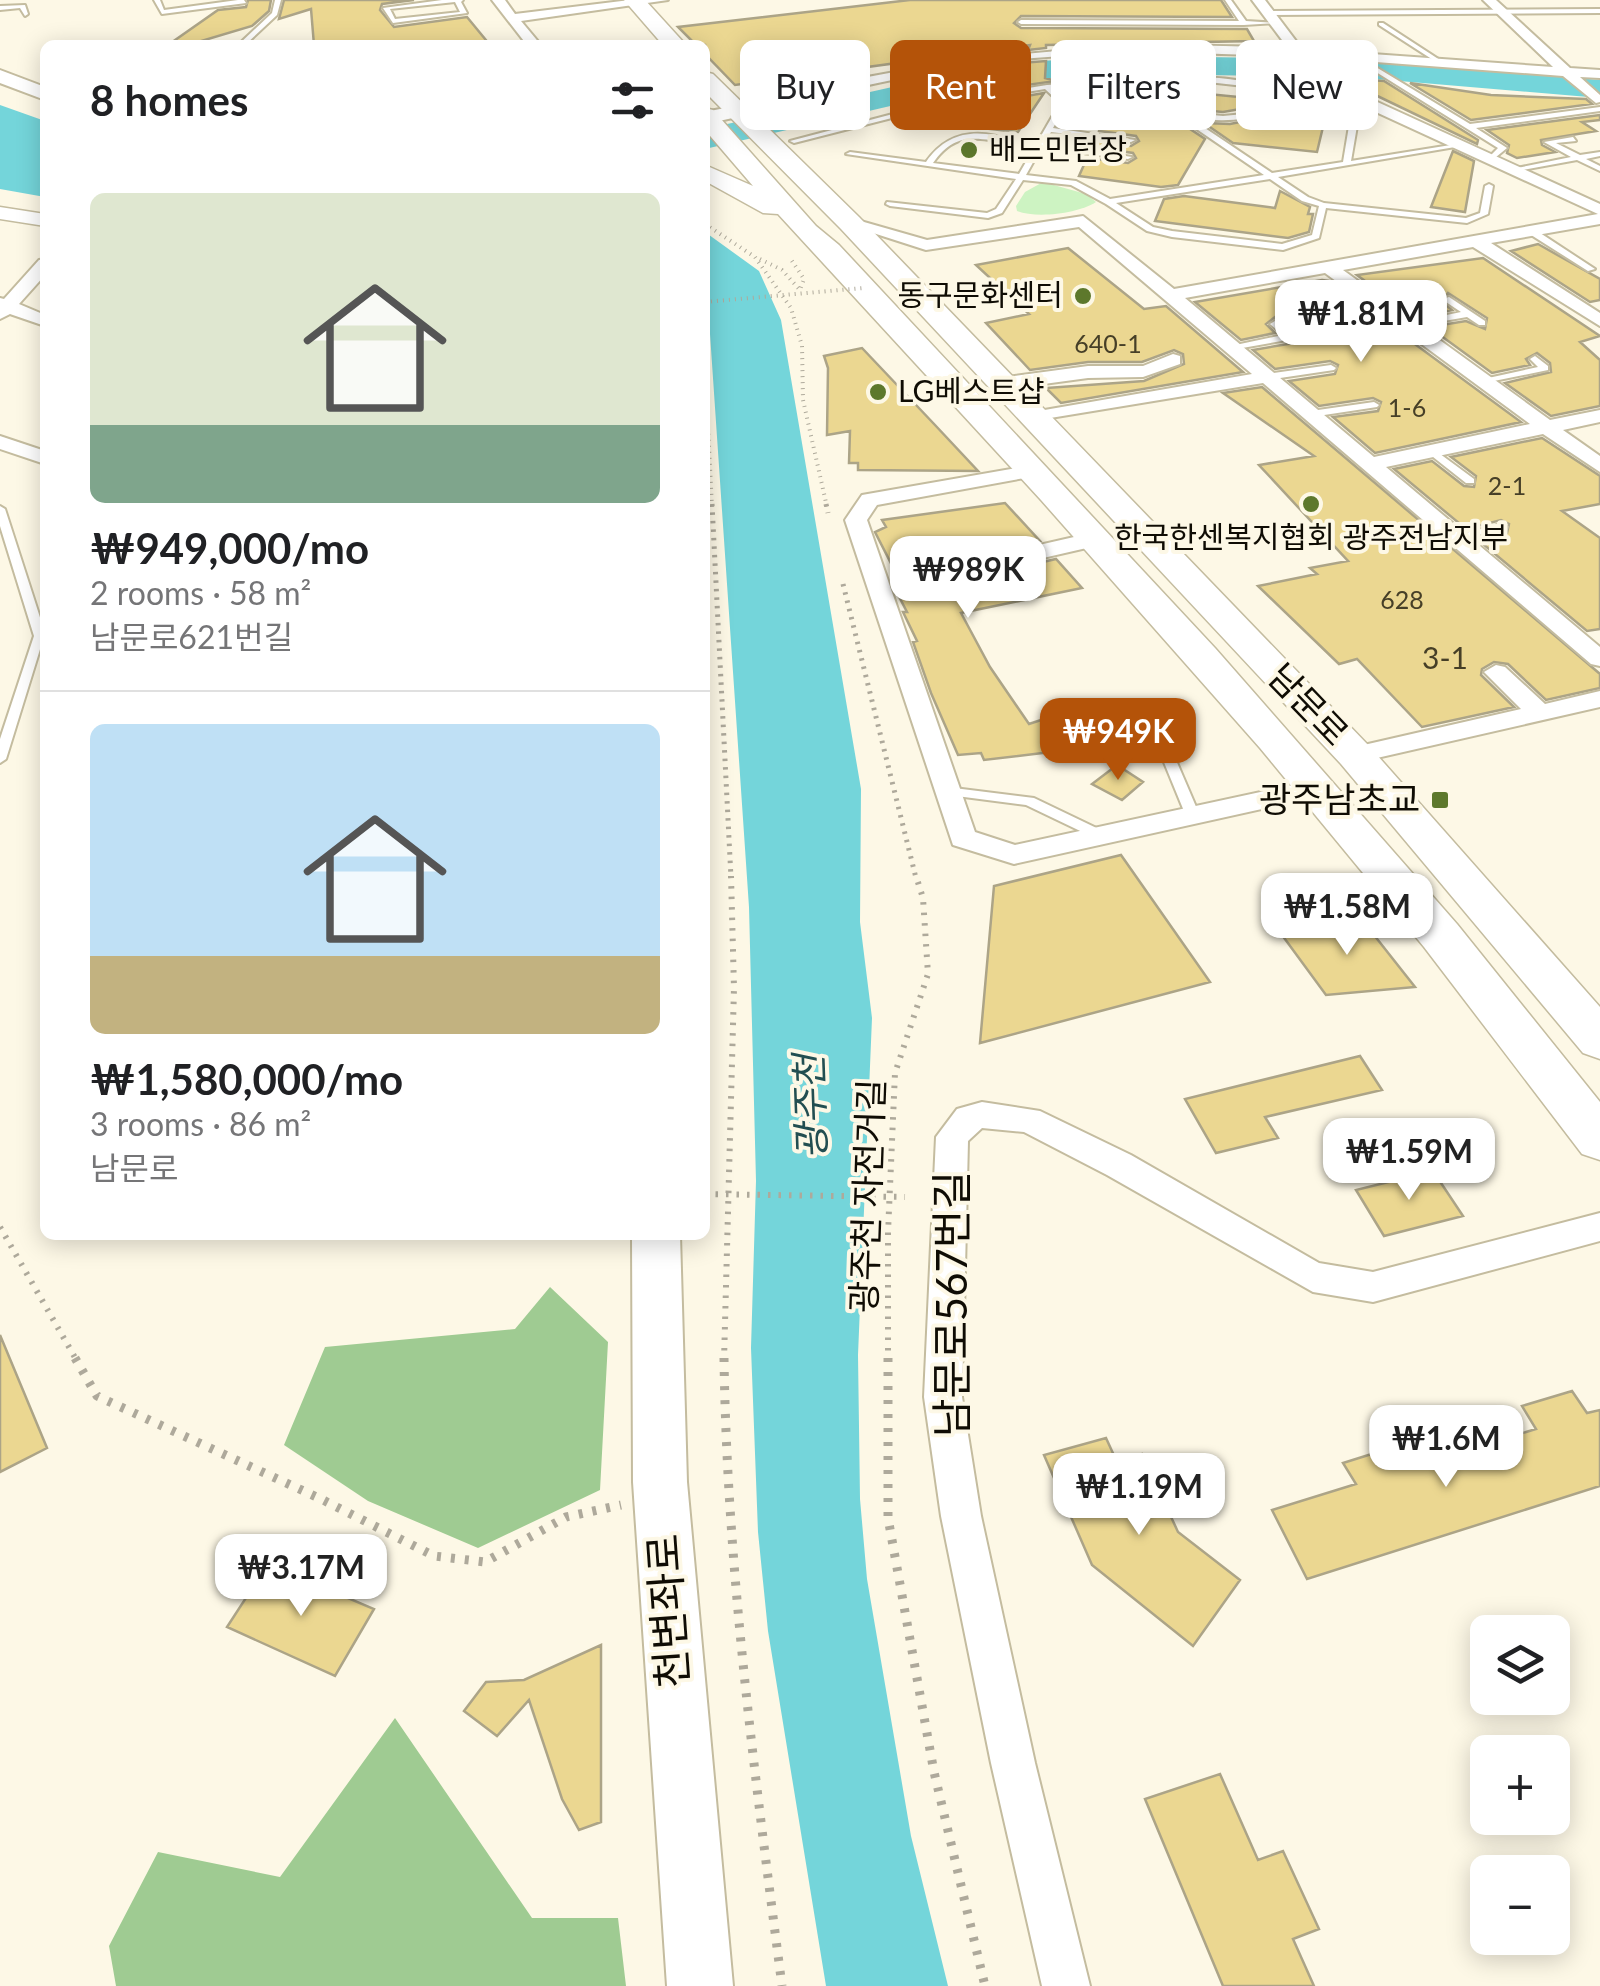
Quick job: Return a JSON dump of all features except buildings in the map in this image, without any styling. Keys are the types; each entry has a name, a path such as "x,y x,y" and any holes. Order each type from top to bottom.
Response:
{"main road":[{"path":"636,2 670,40"},
{"path":"608,3 630,31"},
{"path":"0,76 40,92"},
{"path":"710,84 766,145"},
{"path":"710,116 735,112"},
{"path":"710,119 766,145"},
{"name":"남문로","path":"766,145 864,288 1096,539 1316,789 1419,909 1600,1140"},
{"path":"710,174 829,235"},
{"name":"남문로","path":"829,235 900,278 1355,755 1600,1040"},
{"path":"900,278 903,265 926,245"},
{"name":"천변좌로","path":"656,1240 653,1343 660,1496 681,1812 700,1986"}],"street":[{"path":"498,0 530,40"},
{"path":"512,18 608,3 662,0"},
{"path":"1258,0 1287,40"},
{"path":"1490,0 1599,104"},
{"path":"735,112 971,61 1080,51 1236,51"},
{"path":"1378,58 1600,74"},
{"path":"1378,109 1600,210"},
{"path":"0,213 40,219"},
{"path":"1174,295 1600,219"},
{"path":"829,235 926,245 1082,221 1174,295 1368,464 1594,648"},
{"path":"1476,241 1600,321"},
{"path":"1328,267 1600,466"},
{"path":"40,269 3,307 40,320"},
{"path":"1000,384 1094,371 1113,374 1164,367 1173,360"},
{"path":"1033,418 1266,377"},
{"path":"1368,464 1600,416"},
{"path":"0,442 40,456"},
{"path":"1034,471 870,500 856,520 963,838 1014,856 1316,789"},
{"path":"960,570 1096,539"},
{"path":"1496,672 1541,714"},
{"path":"1355,755 1600,699"},
{"name":"남문로567번길","path":"1066,1986 1013,1763 961,1516 943,1397 952,1137 968,1118 982,1115 1029,1120 1118,1165 1312,1278 1373,1287 1600,1227"}],"lane":[{"path":"157,0 162,12 243,3 242,0"},
{"path":"246,40 275,14 278,0"},
{"path":"458,0 464,13 393,21 386,8 404,6 458,0"},
{"path":"1228,0 1244,23"},
{"path":"1380,0 1390,12"},
{"path":"0,8 23,6 25,14"},
{"path":"1021,22 1244,23 1390,12 1600,11"},
{"path":"1382,24 1443,64"},
{"path":"1378,71 1503,148 1490,160"},
{"path":"1216,81 1262,86 1270,93 1264,110 1254,115 1216,117"},
{"path":"1047,87 1051,91"},
{"path":"766,145 947,102 1051,87"},
{"path":"1468,127 1599,104"},
{"path":"890,204 988,216 999,211 1051,126"},
{"path":"1049,130 1131,140"},
{"path":"1203,130 1304,199 1323,205 1467,221 1484,214 1490,186"},
{"path":"1346,165 1352,130"},
{"path":"928,164 940,146 952,138 1010,141"},
{"path":"1573,139 1548,142 1600,169"},
{"path":"1040,146 1128,157"},
{"path":"1109,202 1457,146"},
{"path":"850,154 1074,183 1150,230 1283,247 1316,236 1323,205"},
{"path":"1511,170 1600,154"},
{"path":"1530,231 1590,269"},
{"path":"1448,300 1482,323"},
{"path":"1410,324 1468,314"},
{"path":"1231,347 1290,337 1274,324"},
{"path":"1484,380 1545,368 1534,359"},
{"path":"1266,377 1330,368"},
{"path":"1310,414 1374,405"},
{"path":"1432,451 1470,481"},
{"path":"0,509 40,636 0,759"},
{"path":"1456,537 1502,527"},
{"path":"1078,739 1154,723 1193,816"},
{"path":"946,791 1028,801 1104,837"}],"path":[{"path":"710,226 724,231 776,280 798,327 805,372 802,397 832,531"},
{"path":"750,253 782,270 800,290 804,279 790,258 829,235"},
{"path":"710,302 864,288"},
{"path":"710,461 734,988 724,1350 726,1482 745,1700 782,1986"},
{"name":"광주천 자전거길","path":"839,566 906,848 923,898 928,974 895,1073 890,1137 888,1518 934,1772 985,1986"},
{"path":"710,1194 905,1196"},
{"path":"0,1227 97,1396 321,1499 434,1556 485,1562 566,1517 660,1496"}],"green space":[{"path":"1043,182 1086,194 1096,202 1058,214 1017,211 1025,192"},
{"path":"550,1287 608,1342 600,1490 478,1548 368,1501 284,1445 325,1347 515,1329"},
{"path":"395,1718 532,1918 618,1918 626,1986 116,1986 109,1946 158,1852 280,1877"}],"water":[{"path":"0,105 40,119 40,196 0,189"},
{"name":"광주천","path":"710,236 759,271 781,320 861,789 860,922 872,1018 858,1355 860,1499 867,1579 911,1836 948,1986 826,1986 768,1631 758,1532 751,1348 756,1181 749,907 710,334"}],"waterway":[{"path":"710,138 968,79 1021,71 1133,65 1352,68 1600,89"}],"place":[{"name":"배드민턴장","path":"969,150"},
{"name":"동구문화센터","path":"1083,296"},
{"name":"LG베스트샵","path":"878,392"},
{"name":"한국한센복지협회 광주전남지부","path":"1311,504"},
{"name":"광주남초교","path":"1440,800"}]}
